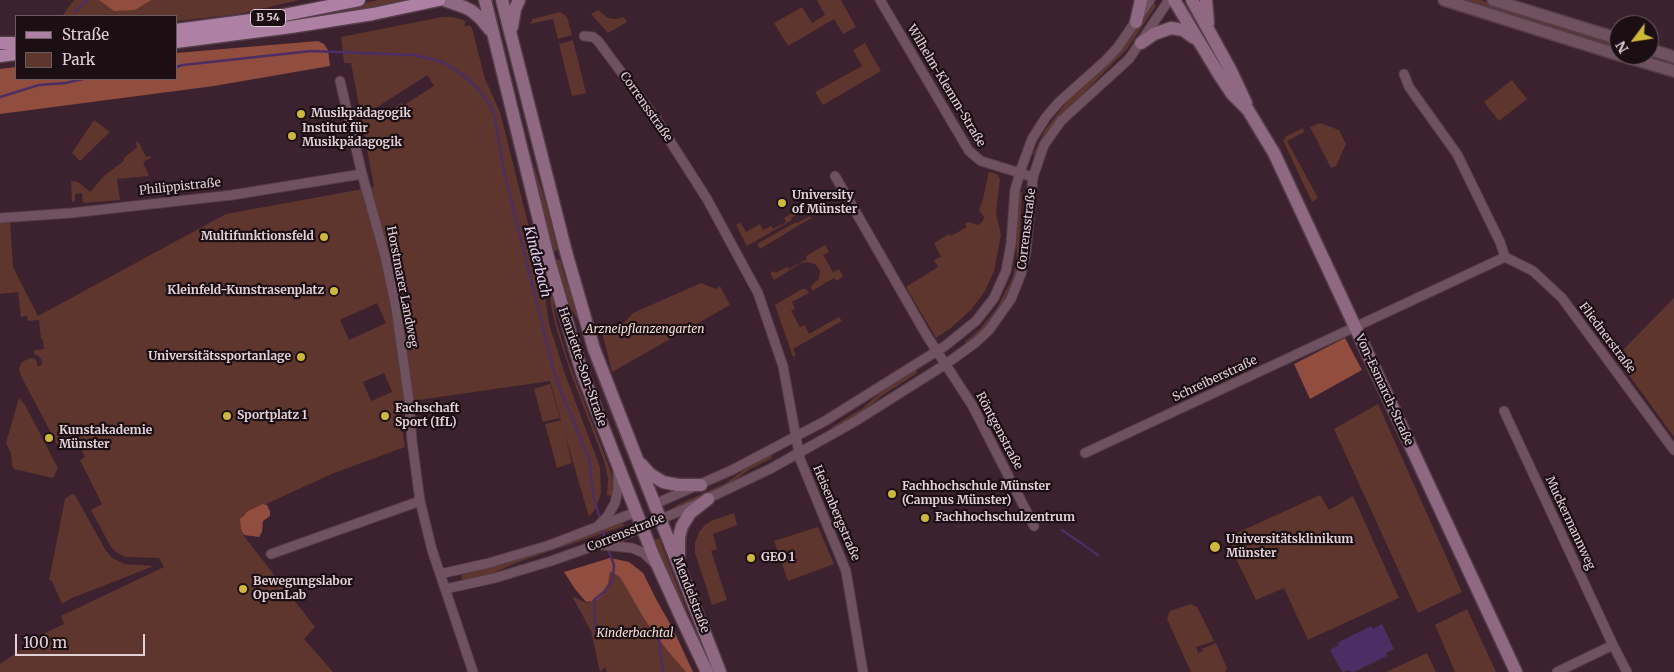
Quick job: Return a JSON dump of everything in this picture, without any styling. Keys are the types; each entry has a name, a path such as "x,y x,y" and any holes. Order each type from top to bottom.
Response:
{"main road":[{"name":"B 54","path":"178,30 274,17 359,0"},
{"name":"B 54","path":"178,42 299,26 439,0"},
{"path":"444,0 464,6 472,11 481,18 493,34"},
{"name":"Henriette-Son-Straße","path":"485,0 560,301 582,373 642,527"},
{"name":"Henriette-Son-Straße","path":"502,0 587,326 610,392 661,519"},
{"path":"511,37 514,15 519,0"},
{"path":"1136,22 1141,0"},
{"name":"Von-Esmarch-Straße","path":"1174,0 1232,94 1248,110"},
{"name":"Von-Esmarch-Straße","path":"1192,0 1231,71 1248,110 1274,153 1516,672"},
{"path":"1206,0 1209,30"},
{"path":"1141,42 1158,32 1176,28 1187,32 1200,43"},
{"path":"0,44 15,43"},
{"path":"0,56 15,54"},
{"path":"637,458 650,474 663,482 678,486 701,485"},
{"path":"680,568 678,542 682,526 690,513 708,499"},
{"name":"Corrensstraße","path":"636,512 655,504"},
{"name":"Corrensstraße","path":"642,527 661,519"},
{"name":"Mendelstraße","path":"661,519 720,672"},
{"name":"Mendelstraße","path":"642,527 661,574 707,672"}],"street":[{"name":"Wilhelm-Klemm-Straße","path":"880,0 969,151 981,161 1033,177"},
{"name":"Corrensstraße","path":"655,504 701,485 795,437 864,398 937,351 976,321 998,291 1006,271 1015,195 1020,172 1029,146 1046,117 1066,95 1106,60 1122,42 1150,0"},
{"name":"Corrensstraße","path":"661,519 708,499 798,454 854,422 946,364 969,348 989,330 1004,311 1021,274 1026,252 1033,177 1044,145 1061,121 1118,70 1141,42 1169,0"},
{"path":"1444,0 1609,52"},
{"path":"1493,0 1609,36"},
{"name":"Corrensstraße","path":"584,36 593,37 598,41 656,120 707,200 758,293 783,366 798,454"},
{"path":"1659,52 1674,57"},
{"path":"1653,65 1674,71"},
{"path":"1355,327 1505,257 1500,242 1457,154 1409,86 1404,74"},
{"name":"Horstmarer Landweg","path":"340,81 362,174 385,256 396,308 420,501 432,550 473,672"},
{"name":"Philippistraße","path":"0,218 71,213 232,194 362,174"},
{"path":"835,176 926,336 937,351"},
{"name":"Fliednerstraße","path":"1505,257 1533,270 1562,298 1674,450"},
{"name":"Schreiberstraße","path":"1085,452 1355,327"},
{"name":"Röntgenstraße","path":"937,351 972,405 1034,526"},
{"name":"Muckermannweg","path":"1504,411 1627,672"},
{"name":"Heisenbergstraße","path":"798,454 846,571 863,672"},
{"name":"Corrensstraße","path":"606,521 617,495 618,465"},
{"path":"271,554 420,501"},
{"name":"Corrensstraße","path":"440,574 507,558 596,528 606,521 636,512"},
{"name":"Corrensstraße","path":"445,589 513,573 601,544 613,542 642,527"},
{"name":"Mendelstraße","path":"613,542 644,553 661,574"},
{"path":"1557,672 1613,645"}],"green space":[{"path":"74,0 300,0 239,14 178,21 178,15 63,15"},
{"path":"378,0 406,0 397,4 297,22 222,30 337,9"},
{"path":"817,0 841,0 856,27 843,34 834,19 788,46 774,23 802,7 812,23 825,15"},
{"path":"1458,0 1480,0 1609,40 1609,48"},
{"path":"1153,2 1156,6 1127,49 1056,121 1043,138 1035,155 1033,154 1045,130 1069,99 1125,46"},
{"path":"494,6 529,151 545,200 558,250 551,252 491,7"},
{"path":"598,10 608,18 624,17 627,22 608,33 591,14"},
{"path":"560,12 567,17 572,35 558,39 553,19 530,24 533,19"},
{"name":"Universitätssportanlage","path":"442,17 463,20 466,22 464,25 466,27 469,25 472,28 485,79 500,112 544,287 549,324 565,374 600,467 601,493 596,508 589,517 564,431 572,463 557,468 545,424 561,420 550,381 398,403 405,447 334,473 242,515 243,535 315,627 304,639 333,672 0,672 0,664 45,633 64,624 61,616 164,567 159,558 125,557 111,547 91,510 102,504 80,460 85,457 77,441 61,448 58,446 21,376 19,368 22,362 30,358 35,359 37,366 41,366 42,361 39,356 34,354 34,350 44,349 43,340 41,339 39,320 28,321 27,316 21,317 18,292 0,294 0,222 10,221 13,267 38,316 226,214 374,187 351,63 344,63 341,37","holes":["428,76 434,86 379,118 374,109","377,303 386,323 349,340 340,320","384,373 392,392 371,401 363,382"]},
{"path":"573,40 586,93 572,96 559,44"},
{"path":"865,43 881,71 823,105 815,92 862,66 853,50"},
{"path":"1512,80 1527,99 1499,121 1484,102"},
{"path":"94,120 110,132 80,161 72,153"},
{"path":"1320,123 1339,130 1346,144 1336,166 1331,168 1310,127"},
{"path":"1303,128 1304,132 1287,141 1318,198 1312,202 1283,140 1286,139 1285,137"},
{"path":"138,141 146,157 150,156 151,158 143,162 149,176 117,179 120,200 83,203 82,193 75,194 75,201 72,202 71,181 78,182 90,192 105,175 124,161 124,158 137,147 136,143"},
{"path":"989,172 997,174 1000,179 996,213 1001,235 994,271 985,291 971,310 936,338 906,287 938,267 934,260 941,257 934,243 949,234 951,236 967,227 965,224 968,222 978,225 983,221 984,217 979,210"},
{"path":"1019,191 1022,192 1018,270 1004,302 989,323 966,344 965,342 980,329 997,308 1013,277 1017,258 1016,237"},
{"path":"805,206 807,209 791,218 792,220 747,246 736,225 740,222 746,232 760,224 763,230 771,226 773,229 786,222 784,218"},
{"path":"810,216 811,218 760,249 757,244 796,222"},
{"path":"825,245 829,252 823,255 833,272 839,269 843,277 836,281 834,278 812,291 811,286 819,279 820,271 815,264 806,262 801,263 774,280 770,273 774,271 776,273 787,267 789,269 807,259 806,256"},
{"path":"560,259 645,491 642,493 600,386 578,320 567,302 553,261"},
{"name":"Arzneipflanzengarten","path":"701,283 716,289 720,286 730,305 612,372 602,332 625,322 633,313"},
{"path":"802,289 806,289 809,293 792,302 795,309 791,311 800,327 805,325 809,334 839,317 842,321 793,349 796,355 793,357 775,305"},
{"path":"552,293 556,320 568,360 611,472 612,496 607,495 608,478 604,461 570,371 556,327 551,305 550,294"},
{"path":"1674,298 1674,437 1616,357"},
{"path":"916,370 917,373 883,395 855,417 833,429 832,427 863,408 880,393"},
{"path":"550,384 560,418 543,422 534,389"},
{"path":"19,398 25,405 58,468 53,478 14,469 12,465 11,453 6,443"},
{"path":"1378,404 1462,592 1418,613 1334,429"},
{"path":"771,455 772,458 750,469 731,483 676,508 675,506 726,483 747,468"},
{"path":"72,494 75,495 111,557 124,564 154,566 72,598 62,604 52,581 49,580 65,499"},
{"path":"1320,495 1329,510 1353,496 1399,598 1308,640 1284,588 1256,600 1226,538"},
{"path":"734,513 737,525 713,534 717,549 711,551 727,600 712,605 695,553 695,543 699,532 705,525"},
{"path":"623,523 624,526 518,562 491,574 462,580 461,575 550,549"},
{"path":"818,527 834,564 788,581 774,541"},
{"path":"659,538 692,624 688,626 652,541"},
{"name":"Kinderbachtal","path":"610,558 629,562 643,573 673,629 693,672 607,672 605,667 600,672 591,631 572,596 586,603 590,602 581,567"},
{"path":"1191,604 1197,607 1214,641 1196,647 1198,653 1203,651 1202,649 1216,643 1227,669 1225,672 1191,672 1167,619 1170,611"},
{"path":"1467,609 1496,672 1455,672 1435,625"},
{"path":"1427,653 1436,672 1386,672"}],"shaded area":[{"path":"99,0 151,0 135,10 114,11"},
{"path":"318,41 324,44 328,50 330,66 214,86 0,114 0,69 15,67 15,80 178,80 178,53"},
{"path":"1345,338 1362,370 1310,399 1294,364"},
{"path":"263,504 267,505 270,516 263,521 262,532 259,537 244,535 240,519 248,511"},
{"path":"610,558 629,562 643,573 673,629 693,672 686,672 667,650 645,620 620,577 610,571 607,590 597,600 586,602 564,572"},
{"path":"1382,624 1394,649 1386,653 1387,656 1354,672 1350,670 1342,672 1330,650 1339,645 1337,643 1371,626 1373,629"}],"waterway":[{"path":"75,12 87,0"},
{"name":"Kinderbach","path":"178,66 311,51 414,55 446,64 477,87 490,105 495,118 503,167 552,364 558,384 589,459 593,493 600,520"},
{"name":"Kinderbach","path":"0,97 39,85 79,80"},
{"name":"Kinderbach","path":"602,527 605,539"},
{"path":"1062,530 1098,555"},
{"name":"Kinderbach","path":"608,549 614,565 613,579 605,591 594,600 596,635 599,637 634,633 647,634 654,629 658,632 663,672"}],"place":[{"name":"Musikpädagogik","path":"301,114"},
{"name":"Institut für Musikpädagogik","path":"292,136"},
{"name":"University of Münster","path":"782,203"},
{"name":"Multifunktionsfeld","path":"324,237"},
{"name":"Kleinfeld-Kunstrasenplatz","path":"334,291"},
{"name":"Universitätssportanlage","path":"301,357"},
{"name":"Sportplatz 1","path":"227,416"},
{"name":"Fachschaft Sport (IfL)","path":"385,416"},
{"name":"Kunstakademie Münster","path":"49,438"},
{"name":"Fachhochschule Münster (Campus Münster)","path":"892,494"},
{"name":"Fachhochschulzentrum","path":"925,518"},
{"name":"Universitätsklinikum Münster","path":"1215,547"},
{"name":"GEO 1","path":"751,558"},
{"name":"Bewegungslabor OpenLab","path":"243,589"}]}
